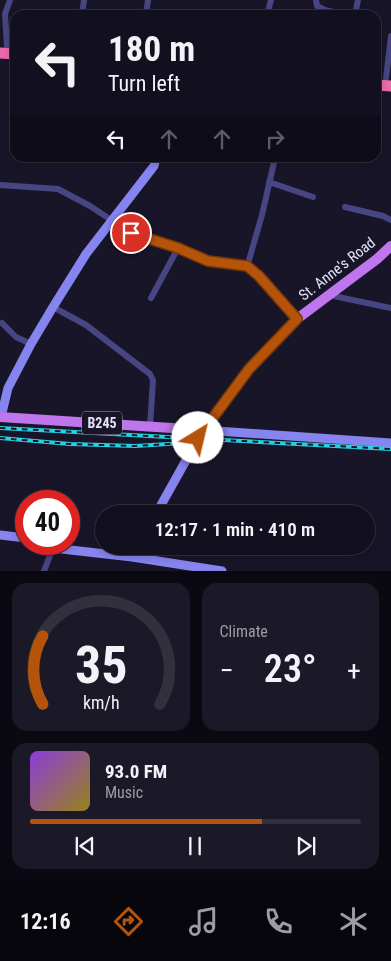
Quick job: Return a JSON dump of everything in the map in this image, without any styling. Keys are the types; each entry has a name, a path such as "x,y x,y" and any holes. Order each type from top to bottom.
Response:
{"main road":[{"name":"St. Anne's Road","path":"203,430 249,369 297,319 391,246"},
{"name":"B245","path":"0,417 203,430"}],"street":[{"path":"7,50 5,14 10,0"},
{"path":"316,0 317,6 325,10"},
{"path":"386,80 391,36"},
{"path":"0,417 8,388 53,307 86,254 154,166 155,162"},
{"path":"247,266 275,162"},
{"path":"269,182 313,198"},
{"path":"0,184 58,189 90,206 131,233 178,248 208,261 247,266 259,276 297,319"},
{"path":"345,207 383,216 391,220"},
{"path":"151,298 178,248"},
{"path":"329,295 391,308"},
{"path":"53,307 86,325 150,374 153,380 150,427"},
{"path":"2,323 16,337 31,344"},
{"path":"161,505 203,430 391,443"},
{"path":"0,535 15,537"},
{"path":"80,551 222,571"},
{"path":"44,571 50,555"}],"railway":[{"path":"0,428 391,449"},
{"path":"0,438 70,444 135,446 185,443"}],"route":[{"path":"131,233 178,248 208,261 247,266 259,276 297,319 249,369 198,438"}]}
